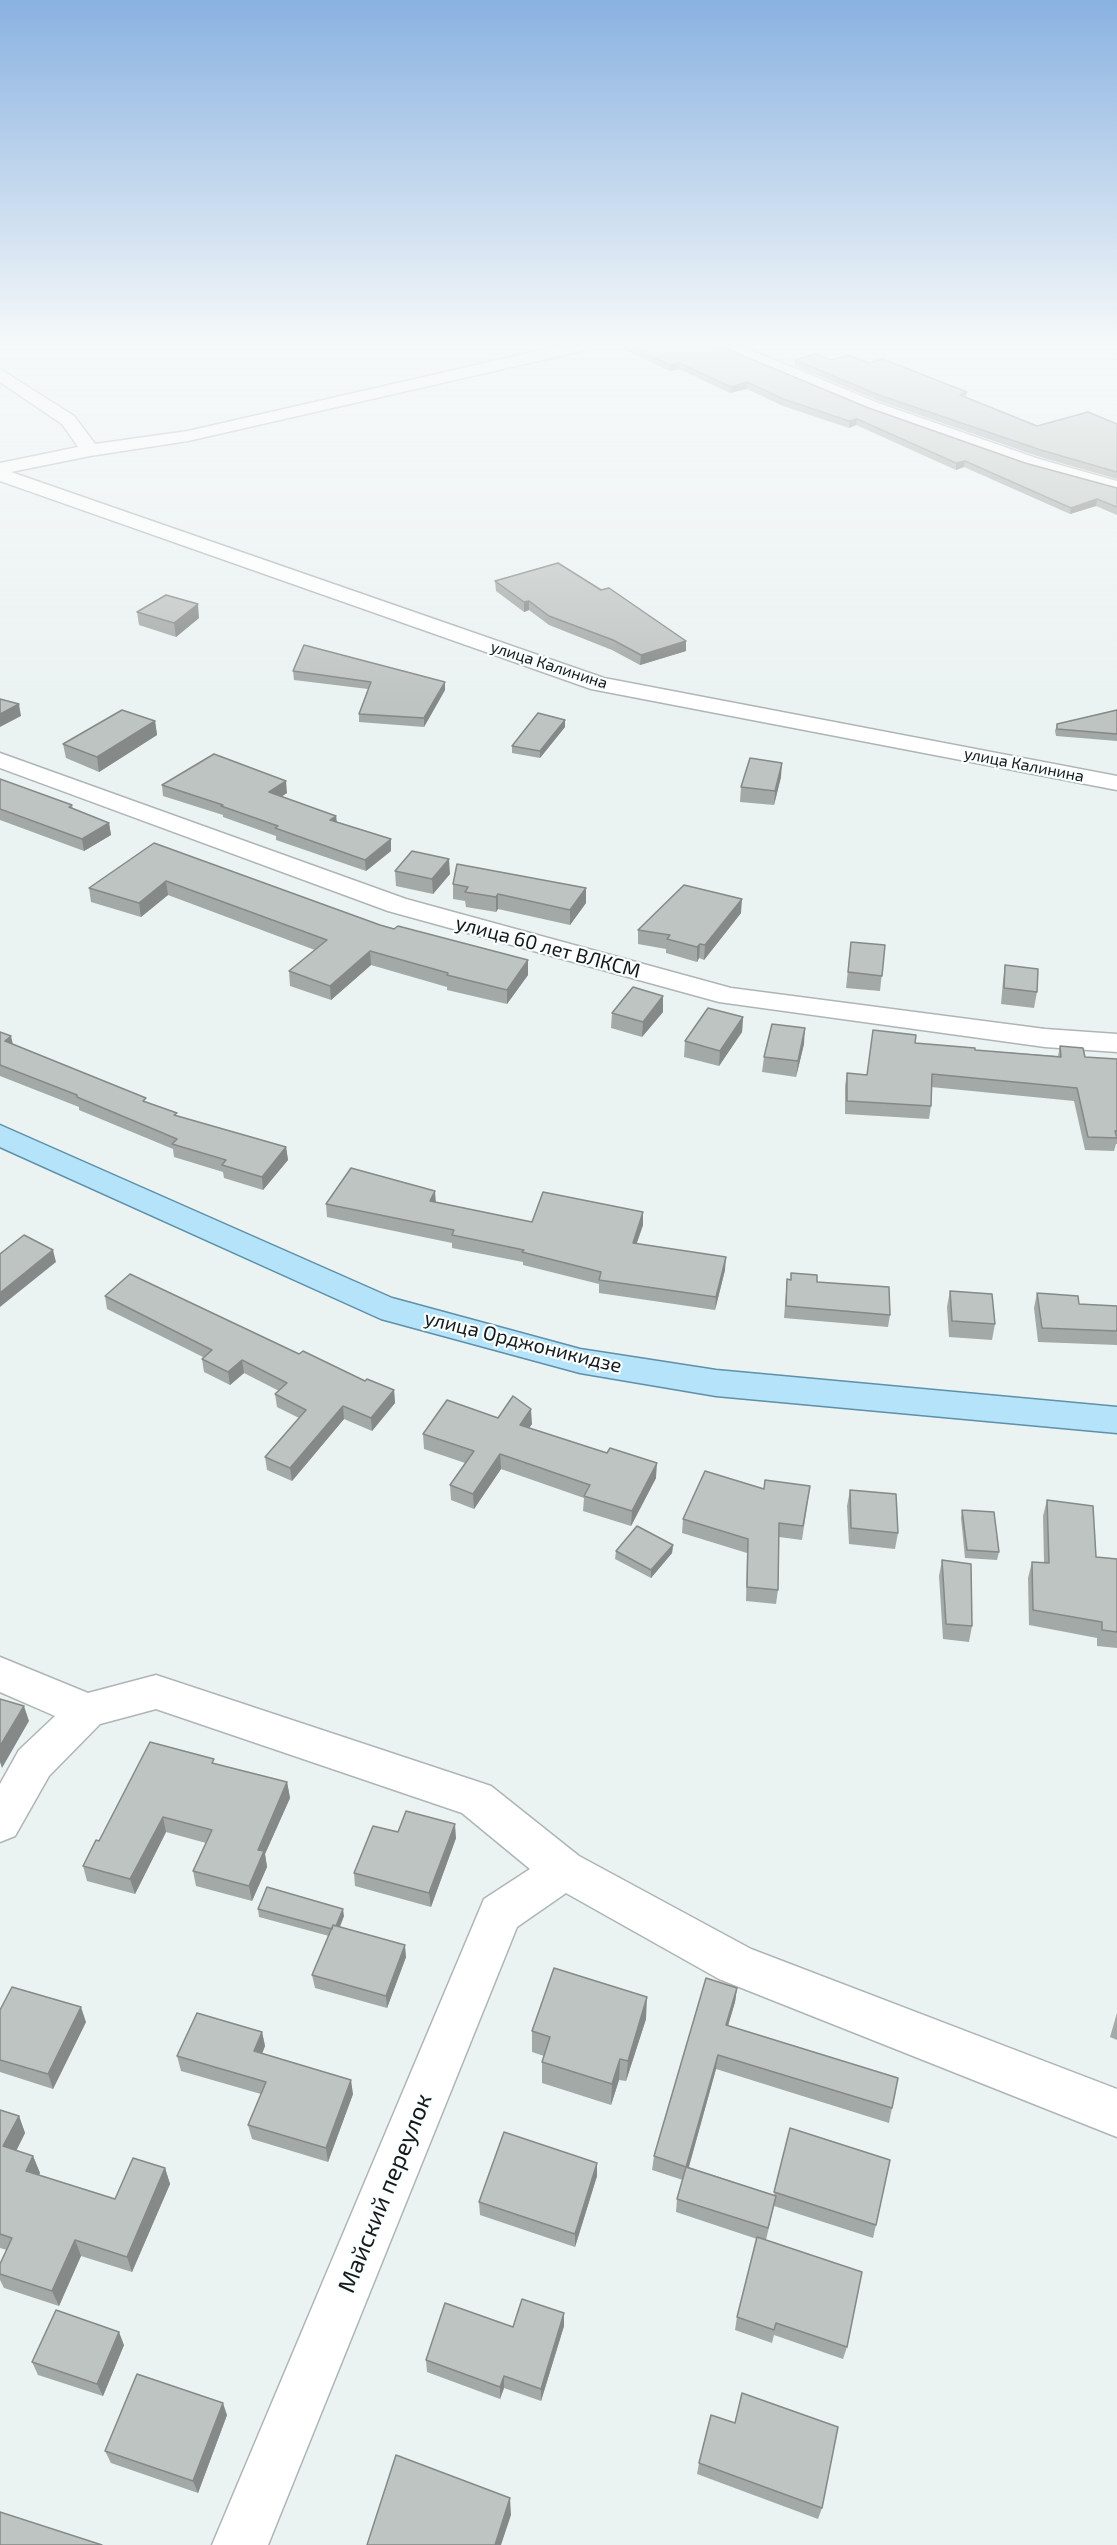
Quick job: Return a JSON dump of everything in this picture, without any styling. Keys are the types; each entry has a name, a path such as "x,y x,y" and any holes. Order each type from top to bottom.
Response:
{"main road":[{"name":"улица Орджоникидзе","path":"0,1135 381,1307 580,1361 716,1383 1117,1420"}],"street":[{"path":"0,469 20,465"},
{"path":"1035,465 1117,487"},
{"name":"улица Калинина","path":"0,475 599,684 1117,783"},
{"name":"улица 60 лет ВЛКСМ","path":"0,760 397,905 729,996 1045,1038 1117,1043"},
{"path":"0,1674 87,1711"},
{"path":"0,1823 34,1764 87,1711 156,1692 476,1799 564,1870 735,1964 1117,2113"},
{"name":"Майский переулок","path":"240,2545 500,1913 564,1870"}],"building":[{"path":"973,465 1032,465 1117,488 1117,507 1097,499 1071,508"},
{"path":"1092,465 1117,465 1117,472"},
{"path":"558,563 601,590 609,588 686,641 641,655 613,640 549,616 529,601 524,602 495,581"},
{"path":"166,595 198,604 174,623 137,612"},
{"path":"304,645 445,682 424,718 359,714 371,682 293,671"},
{"path":"0,699 19,704 0,714"},
{"path":"122,710 155,721 97,757 63,744"},
{"path":"1117,710 1117,734 1057,729 1057,724"},
{"path":"538,713 565,720 540,751 512,746"},
{"path":"214,754 286,781 269,792 336,816 330,820 391,839 365,860 275,828 278,826 221,806 223,805 162,785"},
{"path":"750,758 782,763 775,791 741,787"},
{"path":"0,779 72,805 69,807 109,823 82,839 0,809"},
{"path":"154,843 380,925 394,929 398,926 528,960 507,990 447,975 448,973 370,951 330,986 289,971 327,940 166,881 139,903 89,888"},
{"path":"412,851 449,859 432,879 395,871"},
{"path":"457,864 586,888 570,910 498,894 496,897 465,892 468,887 453,884"},
{"path":"684,885 742,899 705,945 700,944 697,947 667,939 670,935 638,930"},
{"path":"851,942 885,945 882,976 848,972"},
{"path":"1005,965 1038,969 1037,992 1004,988"},
{"path":"633,987 663,996 643,1022 612,1013"},
{"path":"708,1008 743,1017 720,1051 685,1041"},
{"path":"772,1024 805,1028 798,1061 764,1057"},
{"path":"873,1030 916,1035 915,1043 1061,1057 1060,1046 1083,1048 1085,1057 1117,1059 1117,1131 1115,1131 1117,1138 1088,1137 1077,1088 932,1074 931,1106 847,1101 847,1073 867,1075"},
{"path":"0,1032 11,1036 5,1041 146,1098 143,1101 177,1113 174,1115 286,1147 262,1177 222,1165 226,1160 172,1144 177,1139 77,1097 77,1095 0,1065"},
{"path":"351,1168 435,1191 430,1201 532,1222 543,1192 643,1212 633,1243 726,1257 716,1297 599,1280 601,1272 522,1252 524,1250 452,1235 454,1230 326,1204"},
{"path":"24,1235 53,1250 0,1293 0,1254"},
{"path":"791,1273 817,1275 817,1282 889,1287 890,1315 786,1306 787,1279 791,1280"},
{"path":"130,1274 299,1354 303,1351 365,1381 367,1379 394,1390 371,1418 343,1406 290,1468 265,1457 306,1410 275,1394 287,1383 242,1360 228,1372 202,1359 212,1350 105,1296"},
{"path":"950,1291 992,1294 995,1324 952,1321"},
{"path":"1037,1293 1078,1296 1079,1304 1117,1306 1117,1331 1042,1328"},
{"path":"513,1396 531,1409 520,1425 607,1453 610,1448 657,1463 632,1511 584,1496 590,1485 500,1454 473,1494 450,1485 474,1451 423,1434 447,1400 498,1418"},
{"path":"705,1471 764,1489 765,1480 810,1486 803,1526 779,1523 778,1590 747,1587 748,1539 683,1519"},
{"path":"850,1490 896,1494 898,1533 851,1528"},
{"path":"1047,1500 1093,1506 1096,1557 1117,1559 1117,1632 1102,1630 1102,1622 1033,1610 1032,1562 1049,1563"},
{"path":"962,1510 994,1512 999,1552 967,1550"},
{"path":"637,1526 673,1545 651,1570 616,1551"},
{"path":"942,1560 971,1564 972,1626 946,1624"},
{"path":"0,1699 24,1706 0,1746"},
{"path":"150,1742 214,1759 212,1763 287,1782 258,1850 264,1851 249,1886 193,1871 212,1830 163,1817 130,1879 83,1866 96,1840 99,1841"},
{"path":"406,1811 455,1824 429,1893 354,1873 373,1826 398,1832"},
{"path":"267,1887 343,1909 336,1926 333,1925 332,1929 258,1909"},
{"path":"333,1925 405,1945 386,1996 312,1975"},
{"path":"554,1968 647,1997 628,2061 620,2059 612,2084 542,2062 550,2037 532,2031"},
{"path":"706,1978 737,1988 726,2025 898,2078 892,2108 718,2055 686,2167 654,2156"},
{"path":"12,1987 81,2007 48,2074 0,2060 0,2010"},
{"path":"197,2013 262,2032 254,2051 351,2080 326,2148 248,2125 266,2082 177,2056"},
{"path":"0,2110 19,2116 3,2146 33,2156 26,2171 115,2199 133,2158 165,2168 127,2257 75,2240 52,2291 0,2274 0,2264 12,2238 0,2234"},
{"path":"790,2128 890,2160 876,2225 774,2192"},
{"path":"504,2132 597,2163 575,2234 479,2202"},
{"path":"686,2167 776,2196 768,2228 677,2199"},
{"path":"757,2237 862,2272 847,2347 776,2323 774,2330 737,2317"},
{"path":"522,2299 564,2313 541,2389 504,2376 500,2387 426,2360 445,2303 513,2327"},
{"path":"56,2310 119,2332 97,2384 32,2362"},
{"path":"137,2374 223,2403 193,2481 105,2451"},
{"path":"742,2393 838,2427 822,2508 699,2463 711,2415 735,2423"},
{"path":"396,2455 510,2498 495,2545 367,2545"},
{"path":"0,2512 102,2545 0,2545"}]}
